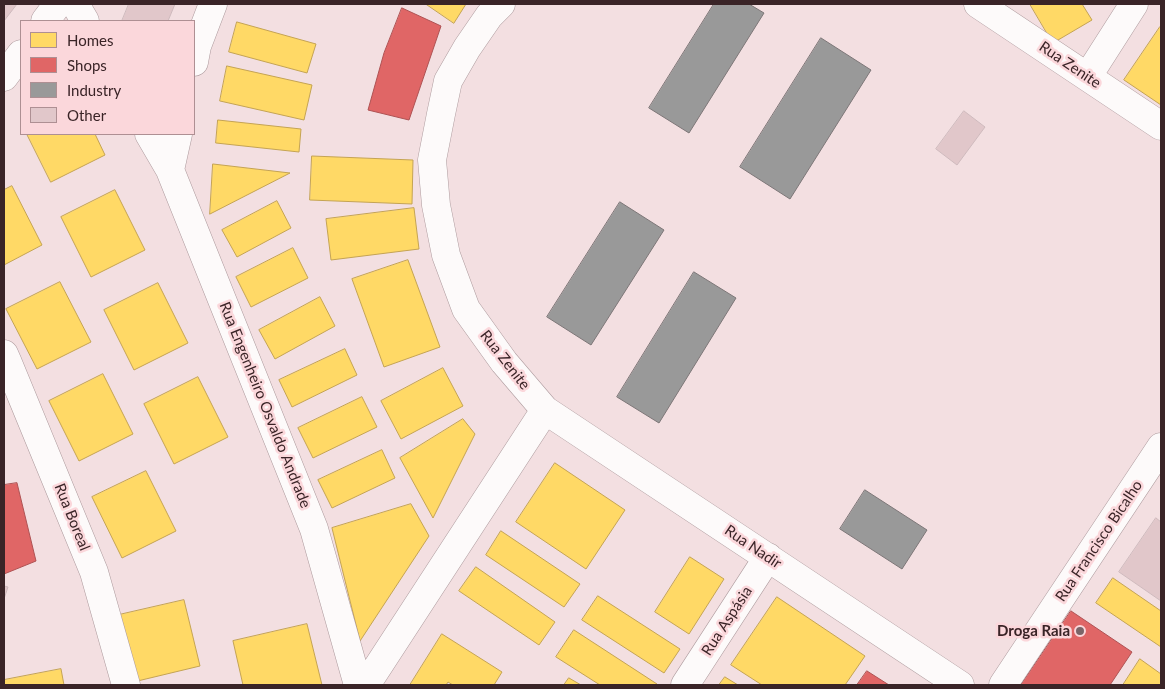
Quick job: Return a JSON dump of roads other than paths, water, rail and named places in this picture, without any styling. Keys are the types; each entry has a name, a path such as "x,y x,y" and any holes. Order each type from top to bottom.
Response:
{"street":[{"path":"46,20 58,4"},
{"path":"75,4 84,20"},
{"path":"195,57 197,46 213,4"},
{"name":"Rua Zenite","path":"500,4 489,16 467,48 448,81 432,160 436,205 446,255 466,309 504,362 545,410"},
{"name":"Rua Zenite","path":"978,4 1161,126"},
{"path":"1088,76 1112,16 1134,4"},
{"path":"4,77 20,55"},
{"name":"Rua Engenheiro Osvaldo Andrade","path":"150,135 170,170 314,529 358,685"},
{"path":"170,170 178,135"},
{"name":"Rua Boreal","path":"5,364 94,572 126,685"},
{"path":"366,685 545,410"},
{"name":"Rua Nadir","path":"545,410 960,685"},
{"name":"Rua Francisco Bicalho","path":"1003,685 1161,447"},
{"name":"Rua Aspásia","path":"685,685 768,557"}],"place":[{"name":"Droga Raia","path":"1080,631"}]}
